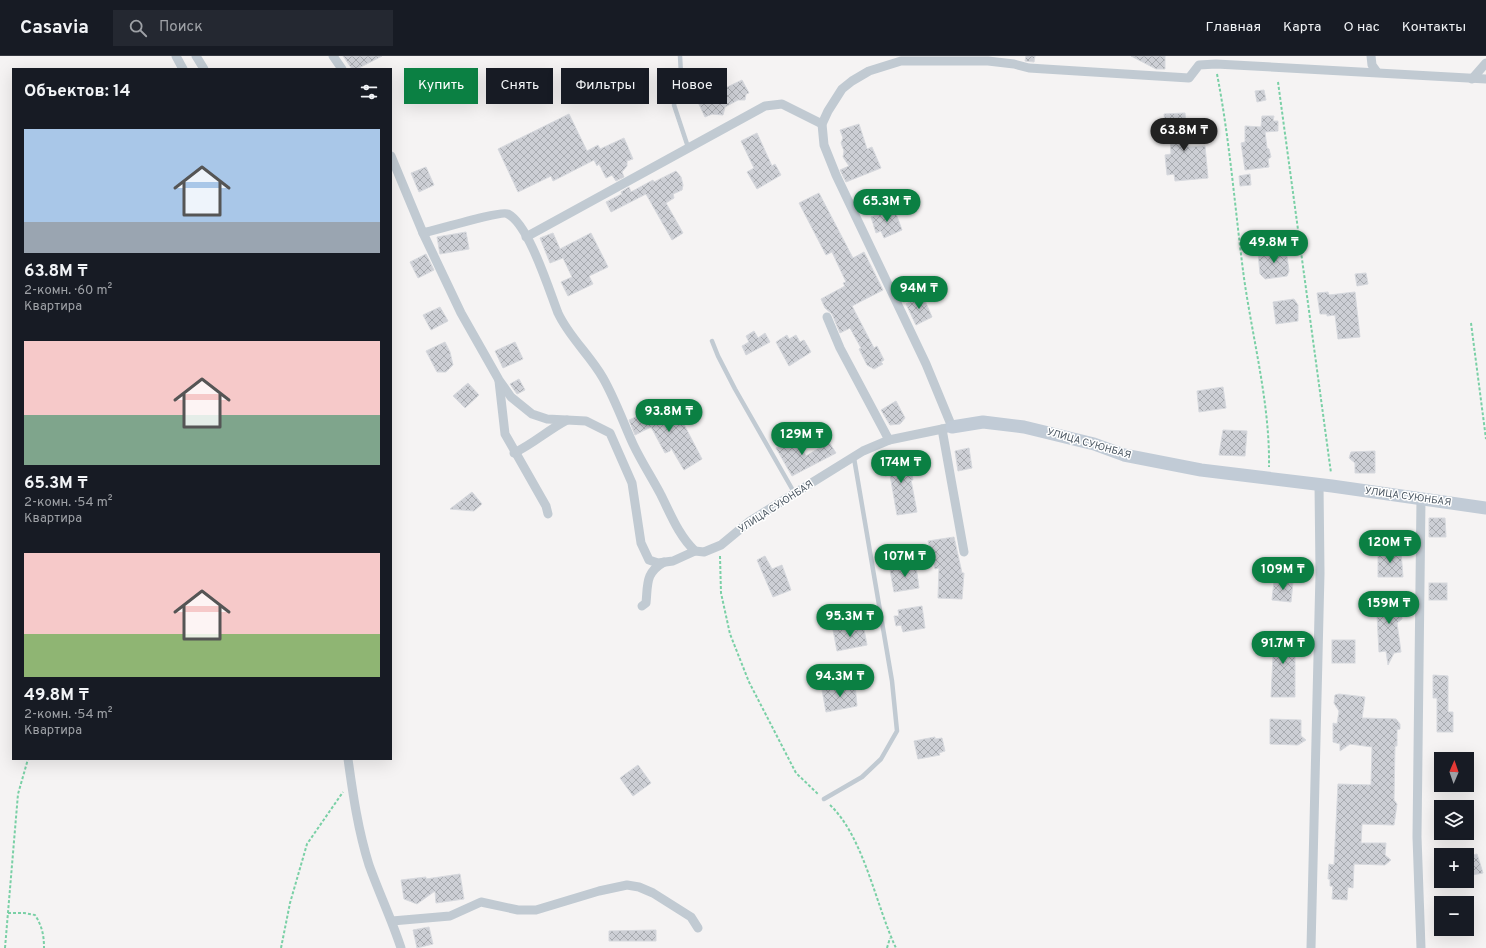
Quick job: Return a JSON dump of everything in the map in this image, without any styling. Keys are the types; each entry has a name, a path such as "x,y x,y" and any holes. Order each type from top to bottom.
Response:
{"street":[{"path":"176,56 182,68"},
{"path":"196,56 203,68"},
{"path":"332,56 341,68"},
{"path":"1370,56 1372,66 1376,72"},
{"path":"964,552 947,428 926,364 836,175 824,145 822,124 828,110 839,94 852,82 869,72 902,58 961,58 1014,64 1029,68 1189,78 1199,64 1210,61 1486,79"},
{"path":"1472,79 1486,62"},
{"path":"526,237 765,106 782,104 822,124"},
{"path":"392,161 423,233 461,313 499,380 511,397 532,414 547,419 586,421 610,433 632,482 641,543 644,552 649,560 658,563 664,562"},
{"path":"423,233 455,226 495,213 507,213 518,221 565,326 597,366 620,412 634,445 685,542 695,551"},
{"path":"827,317 840,348 889,440"},
{"path":"499,380 505,434 514,453 546,506 548,514"},
{"path":"514,453 541,438 551,428 568,420"},
{"name":"УЛИЦА СУЮНБАЯ","path":"664,562 684,557 695,551 704,552 721,545 750,521 854,458 863,451 889,440 983,422 1024,427 1094,444 1124,455 1201,470 1326,485 1486,508"},
{"path":"1311,948 1320,573 1326,485"},
{"path":"1421,499 1417,837 1421,948"},
{"path":"642,606 646,603 647,584 652,570 664,562"},
{"path":"348,760 356,816 366,852 401,948"},
{"path":"392,921 450,916 481,902 518,910 536,910 574,900 599,891 627,885 639,887 653,893 691,917 698,928"}],"lane":[{"path":"680,56 681,74 674,105 688,147"},
{"path":"712,341 735,389 795,494"},
{"path":"824,799 867,772 881,759 897,731 892,681 854,458"}],"path":[{"path":"1210,61 1226,122 1244,279 1262,390 1269,449 1269,479"},
{"path":"1278,82 1318,368 1326,485"},
{"path":"1471,324 1486,440"},
{"path":"721,545 719,564 723,600 730,634 749,682 796,773 840,814 863,859 896,948"},
{"path":"5,948 18,794 28,760"},
{"path":"281,948 290,902 307,844 350,779"},
{"path":"8,913 24,913 34,915 42,925 44,948"},
{"path":"887,948 891,937"}],"building":[{"path":"343,56 382,56 359,68 351,68"},
{"path":"1026,56 1035,56 1034,62 1025,61"},
{"path":"1131,56 1165,56 1165,69 1156,69"},
{"path":"742,80 749,93 746,94 745,100 738,100 725,107 723,115 712,114 705,117 699,104 727,104 727,87"},
{"path":"1264,90 1266,100 1257,102 1255,91"},
{"path":"1185,113 1188,147 1205,146 1208,178 1175,181 1174,174 1167,175 1165,155 1171,154 1170,138 1166,132 1164,114"},
{"path":"569,114 587,151 598,145 600,149 624,138 633,159 627,161 627,166 622,172 624,177 616,181 612,175 606,178 599,164 597,166 594,160 553,181 551,176 518,192 498,149"},
{"path":"1262,116 1274,116 1273,121 1278,121 1278,131 1265,132 1267,148 1269,149 1271,157 1268,159 1269,167 1245,170 1241,143 1245,142 1245,126 1261,127"},
{"path":"859,124 867,149 872,147 881,168 846,182 840,170 849,166 843,157 844,151 841,143 843,138 840,130"},
{"path":"757,133 772,166 775,164 781,175 757,189 747,172 754,168 741,141"},
{"path":"426,167 434,185 419,192 411,173"},
{"path":"676,171 681,177 683,185 682,190 673,194 674,198 666,203 683,233 672,240 646,194 611,212 606,202 622,194 621,192 629,187 631,192 653,180 654,182"},
{"path":"1250,174 1251,185 1240,186 1239,176"},
{"path":"819,193 853,258 864,252 883,290 852,306 874,348 877,346 884,360 881,362 883,364 874,369 867,365 859,349 861,348 850,328 840,333 832,314 825,308 821,299 845,286 843,283 846,282 832,252 826,255 799,203"},
{"path":"894,208 902,230 884,238 881,231 876,233 871,217"},
{"path":"466,232 469,249 440,254 437,237"},
{"path":"553,233 560,249 591,233 608,267 589,276 593,284 568,296 561,282 572,277 563,258 550,263 540,238"},
{"path":"1286,249 1289,271 1287,276 1265,279 1260,274 1258,253"},
{"path":"426,254 434,270 418,278 410,262"},
{"path":"1366,273 1368,284 1357,286 1355,274"},
{"path":"1328,292 1329,295 1355,292 1360,337 1338,339 1335,315 1327,316 1327,314 1320,314 1317,293"},
{"path":"923,296 932,317 916,325 906,304"},
{"path":"1294,299 1298,305 1298,321 1276,324 1273,302"},
{"path":"440,307 448,321 431,330 423,315"},
{"path":"754,331 758,338 765,333 770,342 746,355 742,346 749,342 746,336"},
{"path":"787,335 789,339 796,335 800,342 804,340 811,352 789,366 776,342"},
{"path":"445,342 450,352 453,365 446,372 437,372 426,351"},
{"path":"515,342 523,359 503,368 495,351"},
{"path":"519,379 525,390 517,394 510,384"},
{"path":"468,383 479,395 465,408 453,396"},
{"path":"1223,387 1226,408 1199,412 1197,391"},
{"path":"673,400 678,413 702,459 684,470 671,448 670,451 665,453 651,427 635,435 629,420"},
{"path":"896,401 905,418 900,424 890,425 881,410"},
{"path":"1223,430 1247,431 1245,456 1219,455"},
{"path":"796,438 806,456 829,442 836,453 792,476 776,448"},
{"path":"969,448 972,468 958,471 955,451"},
{"path":"1375,451 1375,473 1355,473 1355,463 1349,458 1351,452"},
{"path":"909,456 913,480 911,480 917,512 897,515 890,475 885,476 882,461"},
{"path":"472,492 482,504 474,511 450,509"},
{"path":"1429,518 1445,518 1446,537 1429,537"},
{"path":"954,537 962,573 964,573 962,599 938,598 939,568 935,569 928,541"},
{"path":"1401,551 1403,577 1378,577 1378,552"},
{"path":"765,556 772,569 782,565 791,590 773,597 757,560"},
{"path":"909,564 910,567 916,566 919,588 894,592 890,570 901,568 901,565"},
{"path":"1274,581 1293,582 1291,602 1272,600"},
{"path":"1429,583 1447,583 1447,600 1429,600"},
{"path":"1399,596 1402,619 1397,623 1401,652 1394,653 1388,665 1386,651 1379,652 1376,597"},
{"path":"922,606 925,628 903,632 901,625 896,626 894,616 899,616 898,610"},
{"path":"863,624 867,645 837,651 833,630"},
{"path":"1271,633 1295,634 1295,697 1271,697 1273,656 1270,656"},
{"path":"1332,640 1355,640 1355,663 1332,663"},
{"path":"1433,675 1448,676 1448,712 1453,712 1453,732 1437,732 1437,698 1433,698"},
{"path":"855,684 857,706 826,712 822,690"},
{"path":"1339,694 1365,697 1362,718 1396,719 1400,724 1400,729 1397,730 1397,746 1395,746 1394,800 1397,804 1394,825 1362,824 1361,843 1386,843 1385,855 1391,860 1385,865 1354,864 1353,888 1348,887 1347,900 1332,899 1333,886 1330,886 1330,879 1328,879 1329,864 1334,865 1338,784 1371,785 1372,747 1350,744 1340,751 1340,744 1333,742 1333,723 1337,724 1339,711 1334,703 1335,695"},
{"path":"1270,719 1301,720 1301,736 1306,740 1298,745 1270,744"},
{"path":"935,737 935,739 942,738 945,751 939,753 940,755 918,759 914,741"},
{"path":"638,765 651,783 633,796 620,778"},
{"path":"1477,854 1483,873 1474,875 1474,855"},
{"path":"460,874 464,899 436,903 435,891 417,904 404,899 401,880 426,877 426,879"},
{"path":"429,927 433,944 417,948 413,930"},
{"path":"656,930 656,941 609,941 609,931"}]}
